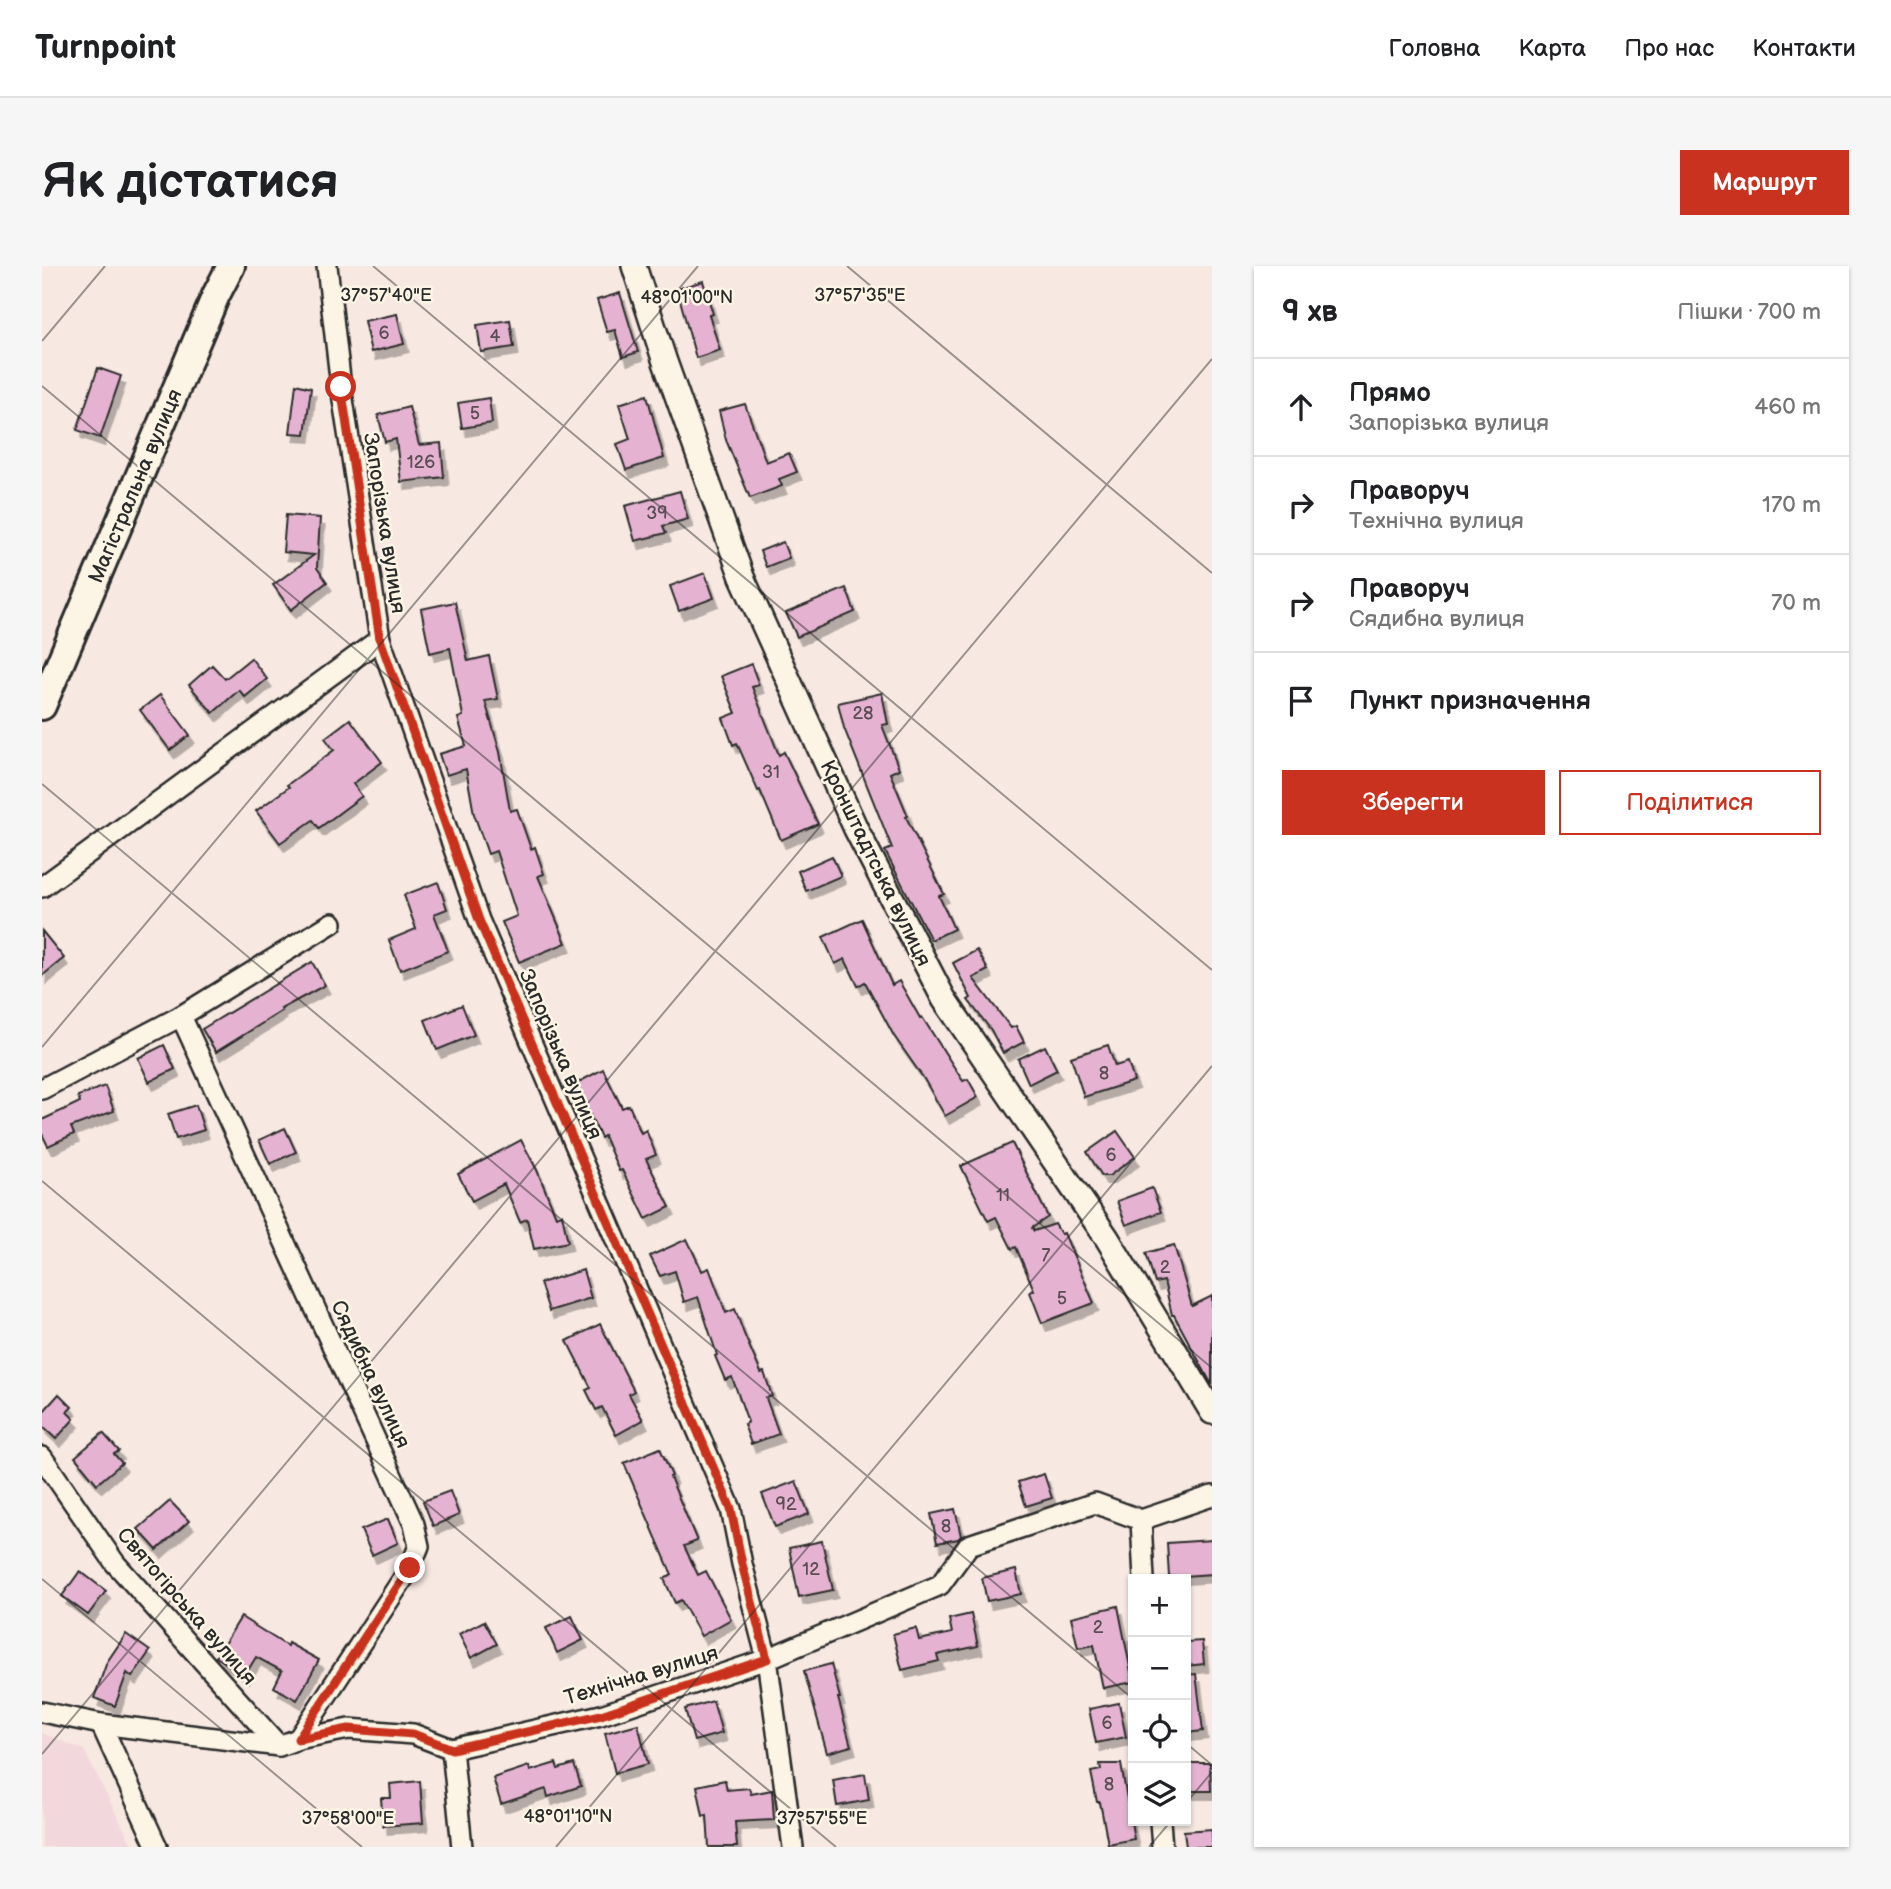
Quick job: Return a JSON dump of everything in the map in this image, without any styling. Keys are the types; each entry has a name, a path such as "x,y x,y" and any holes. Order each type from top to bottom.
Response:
{"main road":[{"name":"Магістральна вулиця","path":"42,706 210,307 231,266"}],"street":[{"name":"Запорізька вулиця","path":"327,266 341,387 380,639 479,920 731,1509 742,1564 767,1659 793,1847"},
{"name":"Кронштадтська вулиця","path":"634,266 669,374 742,577 856,830 944,999 1107,1238 1212,1412"},
{"path":"42,887 380,639"},
{"path":"42,1089 181,1016 332,923"},
{"name":"Сядибна вулиця","path":"181,1016 414,1524 419,1546 410,1568 289,1742"},
{"name":"Святогірська вулиця","path":"42,1457 116,1563 289,1742"},
{"path":"1144,1574 1141,1520 1212,1496"},
{"name":"Технічна вулиця","path":"452,1749 601,1715 767,1659 940,1585 969,1545 1094,1503 1141,1520"},
{"path":"42,1712 100,1724 289,1742 349,1729 413,1734 452,1749 462,1847"},
{"path":"100,1724 157,1847"},
{"path":"1160,1826 1162,1847"}],"shaded area":[{"path":"42,1733 84,1750 133,1847 42,1847"}],"building":[{"path":"703,281 713,314 709,315 720,350 696,358 677,289"},
{"path":"620,293 638,352 623,357 615,330 607,332 597,300"},
{"path":"397,314 404,344 371,352 364,321"},
{"path":"510,320 514,347 481,352 477,325"},
{"path":"98,368 121,376 100,438 77,430"},
{"path":"296,384 311,388 305,434 290,433"},
{"path":"647,395 664,458 626,470 617,444 630,439 619,404"},
{"path":"489,398 492,423 462,428 458,403"},
{"path":"745,404 766,462 789,453 797,472 779,479 782,486 750,498 726,440 719,411"},
{"path":"409,407 419,445 441,443 444,477 401,482 396,439 385,442 378,415"},
{"path":"680,491 688,519 663,526 666,533 635,541 625,506"},
{"path":"286,515 320,518 317,568 327,582 291,610 273,585 314,555 283,552"},
{"path":"783,542 789,558 766,567 760,551"},
{"path":"705,573 714,598 679,611 670,586"},
{"path":"846,588 855,612 797,637 786,613"},
{"path":"455,602 468,661 489,656 498,699 485,701 500,752 510,811 517,809 531,849 535,847 544,874 538,876 566,943 519,962 502,922 517,916 496,851 488,854 474,814 466,769 446,775 439,754 466,746 458,718 463,716 450,648 430,653 421,609"},
{"path":"251,658 267,679 245,697 239,690 213,713 189,685 212,665 225,679"},
{"path":"751,664 759,685 752,687 779,755 784,752 818,824 781,840 737,743 733,745 723,718 736,713 721,676"},
{"path":"882,693 888,724 882,725 899,769 890,773 908,816 906,817 944,894 939,896 954,929 931,940 885,851 892,848 844,728 838,703"},
{"path":"160,695 190,735 170,750 140,710"},
{"path":"350,719 382,762 353,784 362,796 319,828 313,820 280,843 256,811 334,750 325,738"},
{"path":"832,856 841,876 806,891 798,871"},
{"path":"438,882 447,909 434,914 448,951 400,970 389,940 416,929 404,895"},
{"path":"862,919 892,985 899,981 920,1018 922,1017 963,1081 968,1079 978,1097 945,1116 924,1079 894,1036 865,982 858,986 845,959 835,964 823,937"},
{"path":"42,931 64,958 42,976"},
{"path":"977,950 988,970 973,978 1011,1028 1016,1026 1024,1042 1003,1053 991,1030 968,1000 971,998 953,963"},
{"path":"312,962 325,985 281,1009 282,1011 216,1052 202,1029"},
{"path":"462,1005 474,1035 437,1050 425,1020"},
{"path":"164,1045 175,1069 149,1082 138,1058"},
{"path":"1108,1045 1115,1066 1128,1062 1134,1081 1084,1097 1071,1057"},
{"path":"1045,1046 1057,1070 1029,1084 1018,1059"},
{"path":"603,1069 622,1108 629,1105 641,1133 646,1130 656,1155 646,1159 670,1207 646,1219 622,1170 619,1171 604,1136 601,1138 575,1084"},
{"path":"105,1086 114,1111 71,1127 74,1134 48,1146 42,1134 42,1120 80,1102 78,1096"},
{"path":"196,1105 204,1130 176,1139 168,1114"},
{"path":"285,1128 296,1152 270,1164 259,1140"},
{"path":"1117,1131 1135,1157 1109,1176 1102,1176 1087,1152"},
{"path":"521,1140 556,1216 562,1214 568,1242 534,1249 527,1219 520,1222 504,1184 472,1201 458,1174"},
{"path":"1012,1143 1048,1217 1032,1228 1034,1231 1055,1224 1061,1234 1064,1233 1094,1303 1042,1323 1030,1292 1034,1290 1016,1247 1012,1249 996,1217 988,1221 961,1166"},
{"path":"1152,1188 1161,1212 1126,1225 1117,1201"},
{"path":"687,1239 702,1271 709,1268 726,1313 735,1309 761,1373 764,1372 772,1396 766,1398 779,1434 751,1444 744,1424 748,1422 732,1377 725,1380 698,1297 684,1302 675,1271 660,1276 650,1256"},
{"path":"1174,1245 1192,1306 1212,1296 1212,1385 1172,1315 1164,1281 1155,1283 1146,1253"},
{"path":"583,1270 591,1298 549,1311 540,1283"},
{"path":"600,1324 634,1391 629,1394 643,1420 616,1435 602,1407 596,1410 586,1390 591,1388 567,1341"},
{"path":"59,1394 72,1407 67,1412 74,1419 56,1439 42,1426 42,1413"},
{"path":"103,1433 119,1451 114,1454 122,1463 97,1484 75,1457"},
{"path":"660,1448 697,1541 684,1546 698,1575 706,1571 731,1619 701,1636 681,1600 675,1603 664,1579 672,1575 624,1463"},
{"path":"1044,1474 1052,1498 1026,1506 1018,1482"},
{"path":"796,1481 809,1514 775,1527 762,1494"},
{"path":"450,1491 459,1515 433,1526 423,1501"},
{"path":"170,1501 189,1521 157,1550 138,1529"},
{"path":"955,1509 961,1536 937,1543 931,1514"},
{"path":"388,1519 398,1543 372,1555 361,1530"},
{"path":"1212,1540 1212,1574 1169,1574 1167,1543"},
{"path":"822,1541 833,1590 799,1597 789,1548"},
{"path":"1016,1570 1021,1594 987,1601 982,1578"},
{"path":"80,1571 106,1591 88,1615 62,1596"},
{"path":"1118,1606 1128,1657 1128,1683 1103,1688 1094,1645 1078,1648 1071,1617"},
{"path":"971,1614 978,1646 937,1655 939,1661 902,1670 893,1634 916,1628 919,1640 952,1633 949,1619"},
{"path":"572,1616 583,1640 557,1653 546,1628"},
{"path":"241,1617 287,1646 288,1643 319,1660 297,1700 274,1687 282,1671 256,1657 245,1675 216,1657"},
{"path":"484,1621 497,1644 471,1658 459,1634"},
{"path":"126,1634 150,1651 132,1677 127,1673 115,1706 94,1698 107,1662"},
{"path":"1202,1641 1204,1664 1191,1665 1191,1642"},
{"path":"831,1664 851,1746 827,1753 804,1671"},
{"path":"1191,1674 1196,1674 1203,1731 1191,1732 1191,1700"},
{"path":"713,1701 722,1733 694,1741 685,1709"},
{"path":"1119,1703 1126,1737 1096,1743 1089,1709"},
{"path":"638,1724 648,1764 615,1773 605,1733"},
{"path":"556,1763 558,1769 574,1764 581,1786 548,1797 546,1789 501,1804 493,1778 529,1766 530,1771"},
{"path":"1191,1763 1210,1763 1211,1791 1191,1791"},
{"path":"1100,1764 1121,1764 1128,1804 1128,1826 1132,1826 1134,1839 1108,1844 1091,1772 1101,1770"},
{"path":"865,1774 869,1800 837,1806 833,1780"},
{"path":"725,1780 727,1790 749,1788 751,1794 772,1790 774,1820 735,1822 737,1847 709,1847 707,1815 703,1816 697,1786"},
{"path":"420,1781 423,1823 383,1826 381,1798 391,1798 390,1784"},
{"path":"1212,1829 1212,1847 1186,1847 1184,1831"}],"route":[{"path":"341,387 380,639 479,920 731,1509 742,1564 767,1659 601,1715 452,1749 413,1734 349,1729 298,1739 410,1568"}]}
